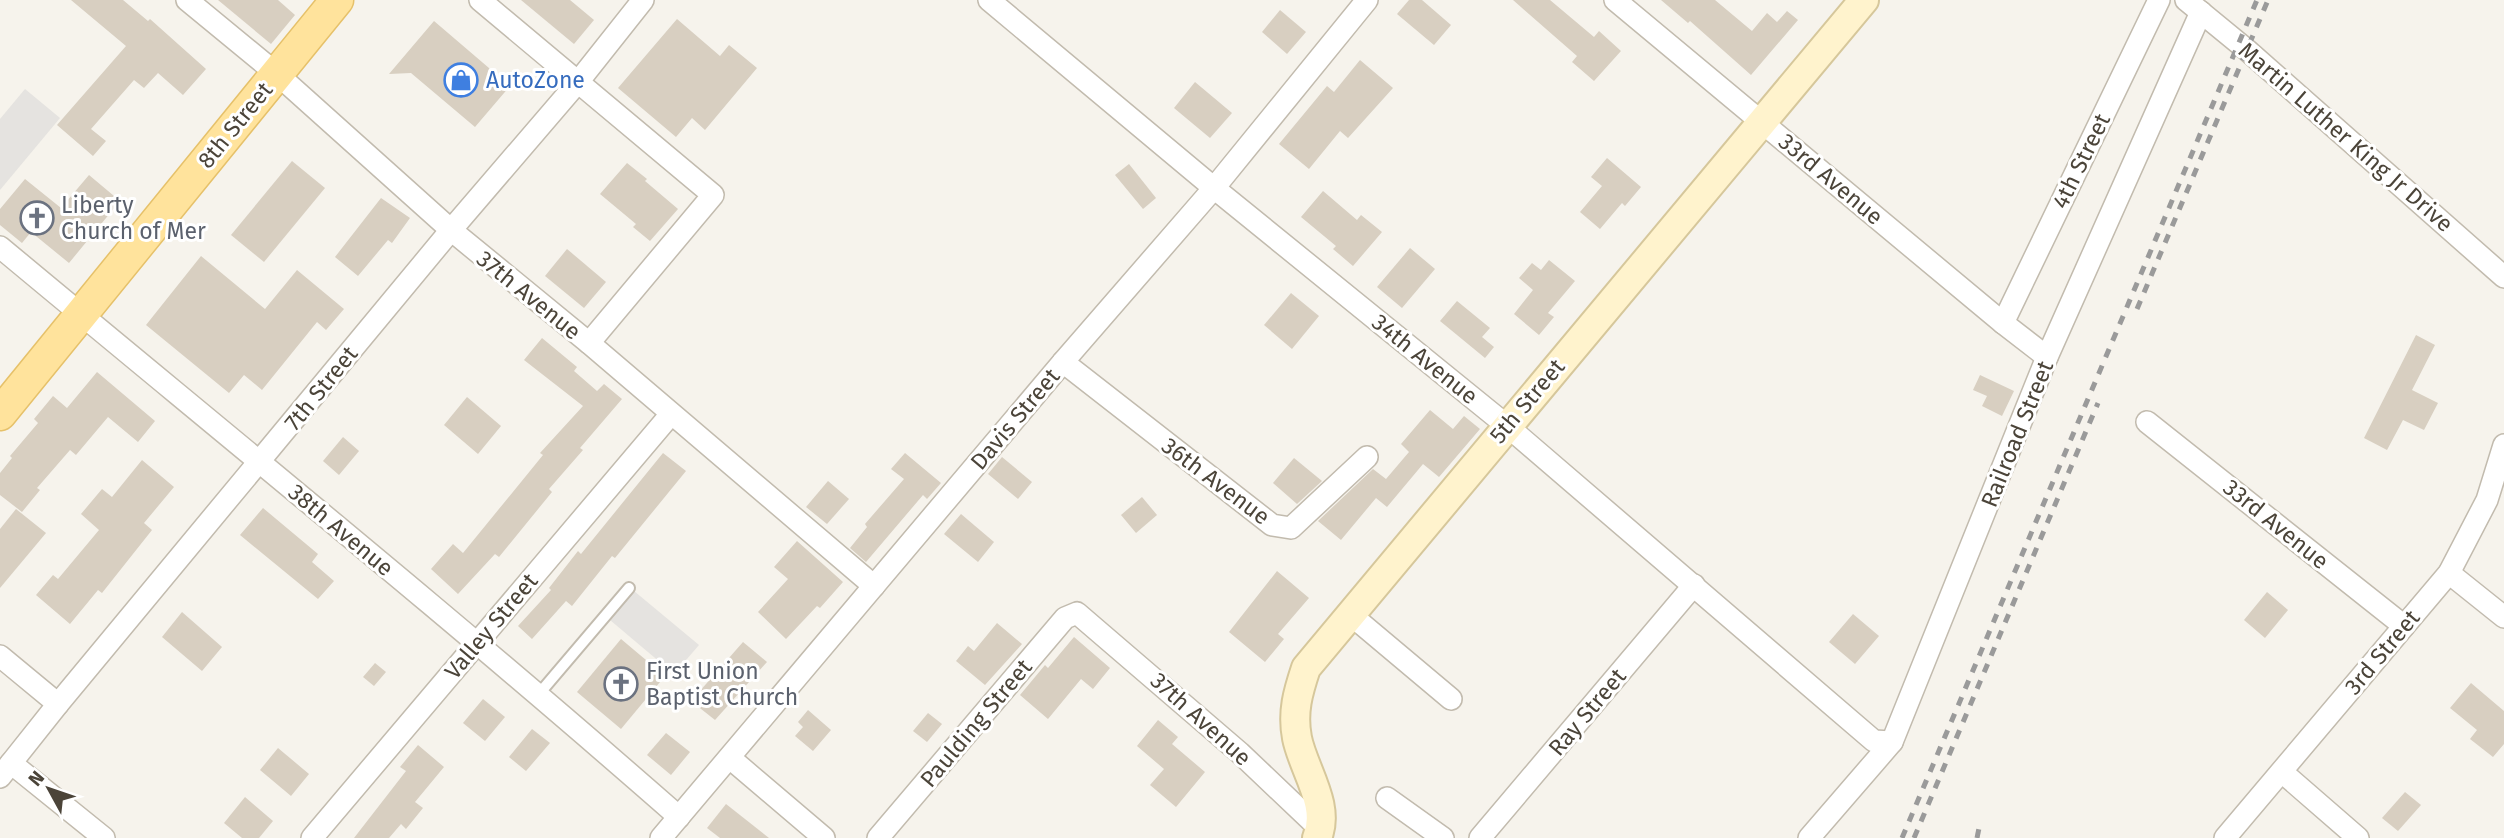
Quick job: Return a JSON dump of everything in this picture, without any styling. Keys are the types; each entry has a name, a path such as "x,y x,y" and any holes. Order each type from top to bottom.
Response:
{"main road":[{"name":"8th Street","path":"0,414 337,0"}],"street":[{"name":"37th Avenue","path":"187,0 277,74 451,230 589,343 874,586"},
{"path":"480,0 713,195 589,343"},
{"name":"7th Street","path":"6,770 451,230 578,82 643,0"},
{"name":"34th Avenue","path":"989,0 1214,188 1506,425 1874,741 1892,742"},
{"name":"Davis Street","path":"661,838 1063,362 1214,188 1367,0"},
{"name":"33rd Avenue","path":"1615,0 2003,323 2048,357"},
{"name":"5th Street","path":"1319,834 1318,797 1297,738 1294,706 1306,668 1506,425 1864,0"},
{"name":"4th Street","path":"2003,323 2159,0"},
{"name":"Martin Luther King Jr Drive","path":"2194,6 2504,277"},
{"name":"Railroad Street","path":"1809,838 1892,742 2194,6"},
{"name":"38th Avenue","path":"0,247 477,643 679,817"},
{"name":"36th Avenue","path":"1063,362 1272,525 1291,528 1367,457"},
{"name":"Valley Street","path":"312,838 671,414"},
{"name":"33rd Avenue","path":"2147,422 2404,626"},
{"name":"3rd Street","path":"2225,838 2449,573 2487,499 2504,445"},
{"path":"2449,573 2504,617"},
{"name":"Ray Street","path":"1480,838 1693,585"},
{"name":"37th Avenue","path":"1077,613 1240,753 1319,834"},
{"name":"Paulding Street","path":"878,838 1065,618 1077,613"},
{"path":"1351,615 1451,699"},
{"path":"0,656 58,704"},
{"path":"730,758 824,838"},
{"path":"6,770 104,838"},
{"path":"2281,772 2358,838"},
{"path":"1387,798 1443,838"}],"lane":[{"path":"538,695 629,588"}],"shaded area":[{"path":"25,89 60,118 0,190 0,119"},
{"path":"634,591 699,645 674,674 610,620"}],"building":[{"path":"71,0 123,0 148,21 150,19 206,69 183,95 158,73 144,88 134,80 91,129 106,141 93,156 57,125 126,46"},
{"path":"218,0 278,0 295,15 271,44"},
{"path":"521,0 570,0 594,20 574,44"},
{"path":"1409,0 1422,0 1451,25 1434,45 1397,14"},
{"path":"1513,0 1550,0 1594,37 1599,31 1621,51 1594,81 1572,62 1577,56"},
{"path":"1661,0 1715,0 1752,31 1767,13 1777,22 1787,11 1798,20 1751,75 1690,21 1688,23"},
{"path":"1280,10 1306,32 1287,54 1262,32"},
{"path":"677,19 720,56 729,45 757,68 705,130 692,118 676,137 618,88"},
{"name":"AutoZone","path":"434,21 510,86 475,127 411,73 389,74"},
{"path":"1360,60 1393,88 1348,138 1340,131 1309,169 1279,144 1327,86 1334,92"},
{"path":"1195,82 1232,113 1210,138 1174,108"},
{"path":"1607,158 1641,187 1625,206 1622,203 1600,229 1580,212 1602,186 1591,177"},
{"path":"292,161 325,188 264,262 231,235"},
{"path":"627,163 678,209 650,241 633,227 636,224 600,194"},
{"path":"1129,164 1156,198 1143,209 1115,175"},
{"name":"Liberty Church of Mer","path":"89,175 120,201 69,263 31,232 22,243 0,225 0,209 25,179 61,208"},
{"path":"1323,191 1357,220 1361,215 1382,232 1353,266 1333,249 1336,246 1301,217"},
{"path":"381,198 410,218 392,243 388,240 358,276 335,257"},
{"path":"1410,248 1435,269 1402,308 1377,287"},
{"path":"567,249 606,282 584,308 545,276"},
{"path":"201,256 265,309 297,270 344,309 326,330 317,322 262,390 244,375 229,393 146,325"},
{"path":"1549,260 1575,281 1548,313 1554,317 1539,335 1514,314 1533,290 1519,278 1532,263 1541,270"},
{"path":"1291,293 1319,316 1292,349 1264,325"},
{"path":"1457,301 1490,328 1482,337 1494,347 1485,358 1440,321"},
{"path":"2416,335 2435,345 2412,390 2438,403 2424,430 2403,420 2387,450 2364,438"},
{"path":"542,338 577,367 574,371 597,391 604,384 622,399 580,448 583,450 549,489 552,492 499,557 495,554 458,594 431,569 453,544 463,553 543,455 540,453 583,406 524,360"},
{"path":"97,372 155,421 138,442 108,417 76,455 70,450 37,488 40,490 22,512 0,495 0,473 12,458 10,456 38,423 34,419 53,396 67,408"},
{"path":"1980,375 2014,391 2002,416 1982,406 1987,396 1973,390"},
{"path":"467,397 501,426 478,454 444,425"},
{"path":"1430,410 1453,429 1464,416 1480,429 1439,477 1423,464 1387,507 1376,498 1341,540 1318,521 1373,469 1386,479 1409,452 1401,444"},
{"path":"343,437 359,451 339,475 323,461"},
{"path":"663,453 686,471 572,606 566,601 532,639 518,626 551,590 549,588 578,551 581,554"},
{"path":"905,453 941,483 927,499 923,495 866,562 850,548 867,527 865,524 904,479 891,469"},
{"path":"1002,457 1032,482 1018,499 988,474"},
{"path":"1294,458 1322,481 1297,504 1273,483"},
{"path":"142,460 174,487 144,523 152,530 102,593 98,590 70,624 36,595 53,575 58,579 99,530 81,514 102,489 112,497"},
{"path":"828,481 849,499 827,524 806,507"},
{"path":"1142,497 1157,515 1136,533 1121,515"},
{"path":"263,508 318,554 312,562 334,581 318,599 240,535"},
{"path":"16,509 46,533 0,588 0,529"},
{"path":"961,514 994,542 978,562 944,534"},
{"path":"797,541 843,582 820,608 817,606 786,639 758,612 788,579 774,567"},
{"path":"1277,571 1309,598 1278,634 1284,639 1265,662 1229,632"},
{"path":"2267,592 2288,610 2265,638 2244,620"},
{"path":"182,612 222,647 202,671 162,637"},
{"path":"1853,614 1879,636 1855,664 1829,642"},
{"path":"997,623 1022,644 985,685 956,661 968,646 974,651"},
{"path":"1074,637 1110,668 1093,689 1081,679 1048,719 1020,695 1045,665 1048,668"},
{"name":"First Union Baptist Church","path":"621,639 665,676 621,729 577,692"},
{"path":"743,642 767,662 715,720 691,701"},
{"path":"375,663 386,672 374,686 363,677"},
{"path":"2471,683 2504,711 2504,744 2493,757 2470,739 2477,730 2450,708"},
{"path":"483,699 505,717 485,741 463,723"},
{"path":"808,710 831,730 813,751 795,736 803,727 798,722"},
{"path":"928,713 942,724 927,742 913,731"},
{"path":"1158,720 1178,737 1172,744 1205,772 1176,807 1150,785 1164,769 1137,746"},
{"path":"532,729 550,743 526,771 509,757"},
{"path":"666,733 690,752 671,775 647,755"},
{"path":"418,745 444,767 415,802 423,808 406,829 401,824 389,838 354,838 406,771 400,767"},
{"path":"278,748 309,774 291,796 260,770"},
{"path":"2405,792 2421,805 2398,831 2382,818"},
{"path":"245,797 273,821 259,838 242,838 224,823"},
{"path":"726,804 769,838 720,838 707,828"}],"railway":[{"path":"1902,838 2257,0"},
{"path":"2137,309 2268,0"},
{"path":"1914,838 2098,403"},
{"path":"1977,838 1979,828"}],"place":[{"name":"AutoZone","path":"461,80"},
{"name":"Liberty Church of Mer","path":"37,218"},
{"name":"First Union Baptist Church","path":"621,684"}]}
